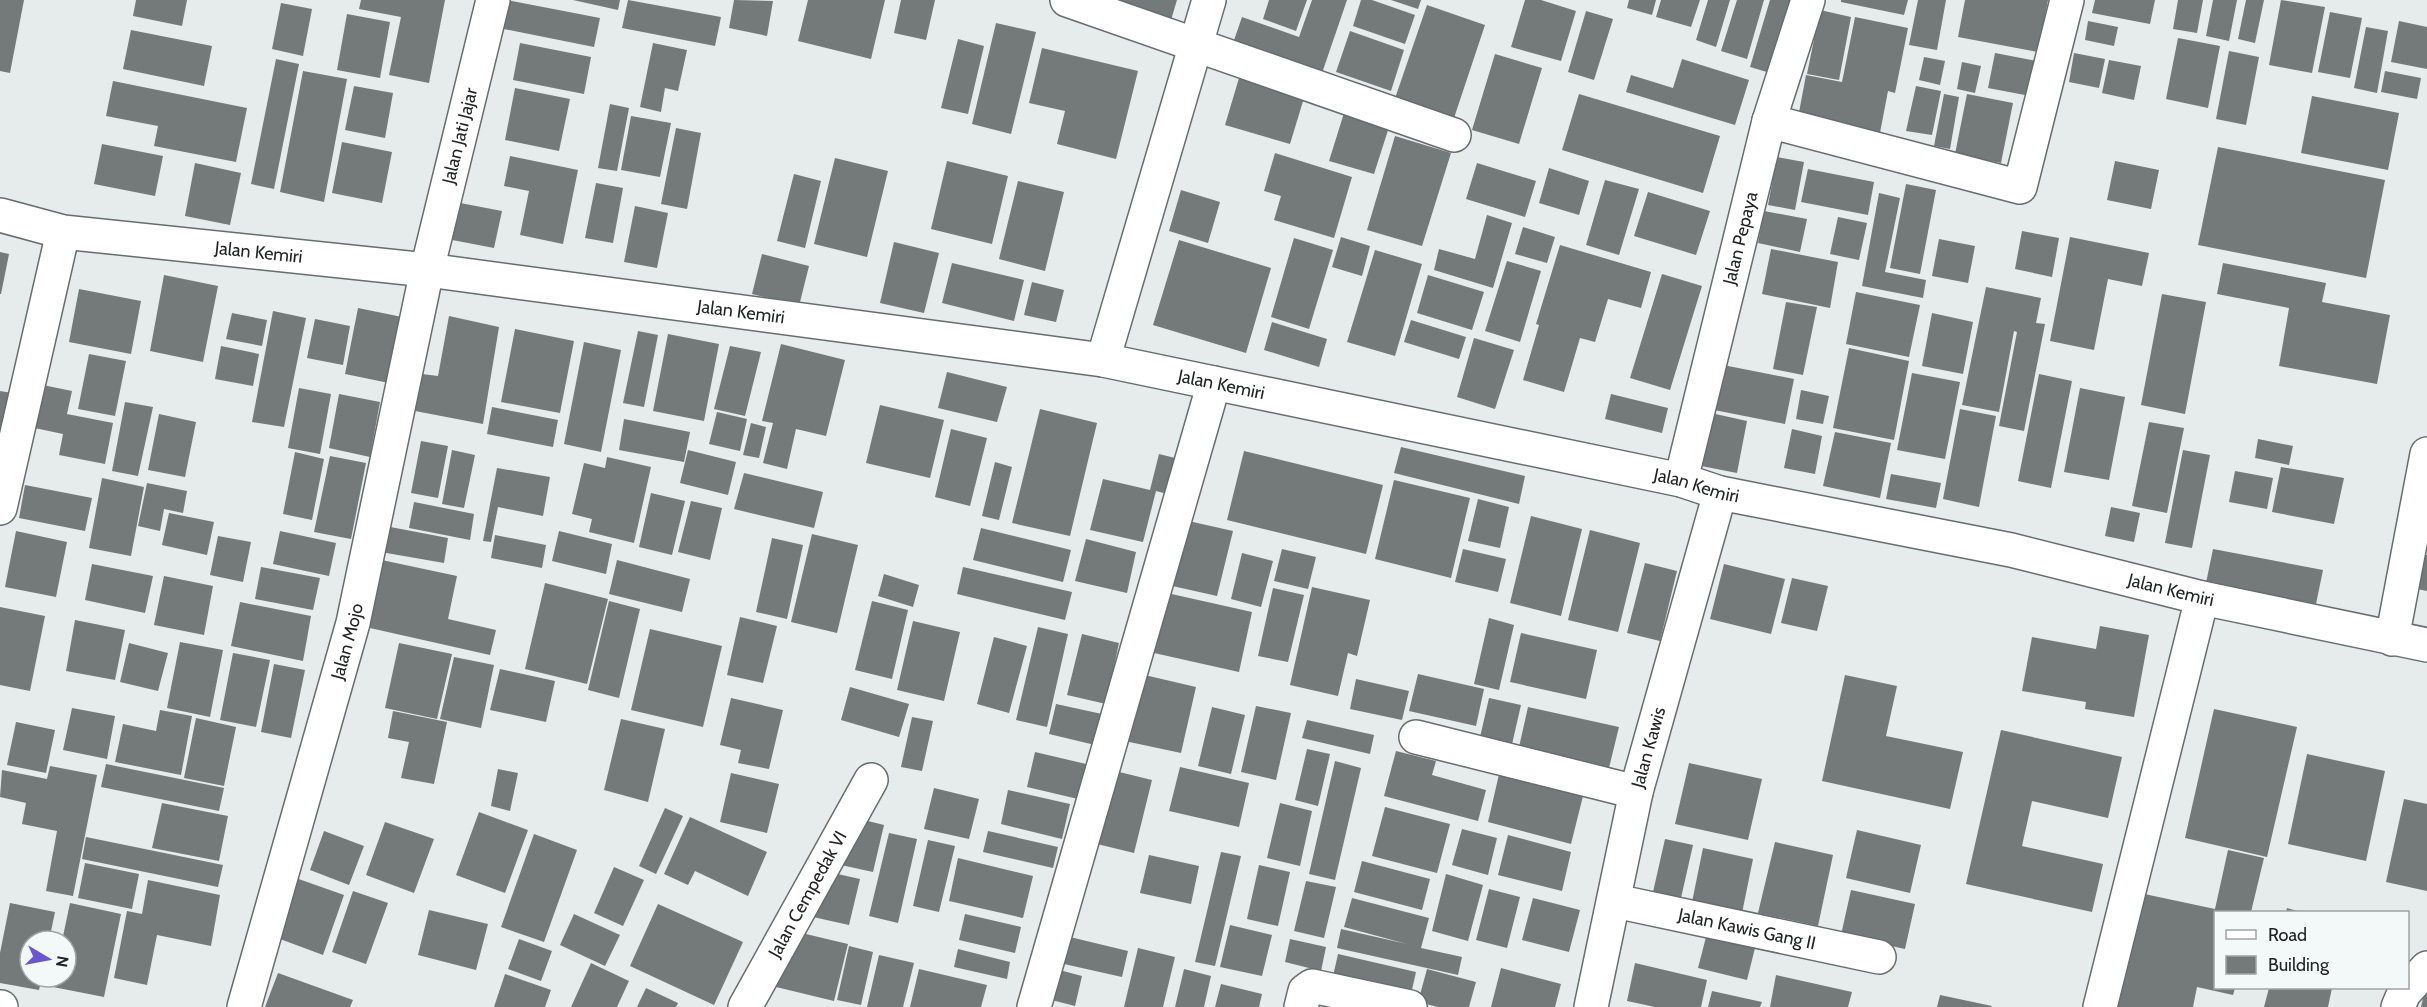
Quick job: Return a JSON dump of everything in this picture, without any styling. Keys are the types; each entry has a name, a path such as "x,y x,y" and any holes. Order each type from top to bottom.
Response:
{"street":[{"name":"Jalan Jati Jajar","path":"427,270 493,0"},
{"path":"1066,0 1454,135"},
{"path":"1103,360 1209,0"},
{"name":"Jalan Pepaya","path":"1681,480 1769,121 1808,0"},
{"path":"1769,121 2020,187 2067,0"},
{"name":"Jalan Kemiri","path":"0,215 63,232 427,270 1103,360 1681,480 1719,493 2011,550 2202,598 2427,645"},
{"path":"0,508 63,232"},
{"name":"Jalan Mojo","path":"244,1007 353,623 427,270"},
{"path":"1034,1007 1214,383"},
{"path":"2392,639 2427,454"},
{"name":"Jalan Kawis","path":"1591,1007 1636,792 1719,493"},
{"path":"2100,1007 2202,598"},
{"path":"1416,737 1636,792"},
{"name":"Jalan Cempedak VI","path":"745,1007 871,780"},
{"name":"Jalan Kawis Gang II","path":"1615,901 1879,957"},
{"path":"2409,988 2427,968"},
{"path":"1301,1007 1305,991 1312,986 1410,1007"},
{"path":"2398,1007 2408,989"}],"building":[{"path":"0,0 24,0 10,73 0,71"},
{"path":"136,0 187,0 182,26 133,16"},
{"path":"361,0 445,0 429,83 389,75 401,17 359,9"},
{"path":"507,0 600,18 594,47 499,28"},
{"path":"573,0 620,0 618,10"},
{"path":"628,0 721,17 715,46 622,28"},
{"path":"734,0 773,1 767,36 729,28"},
{"path":"808,0 885,0 871,59 798,41"},
{"path":"901,0 935,0 926,40 894,33"},
{"path":"1106,0 1177,0 1171,20"},
{"path":"1269,0 1307,0 1296,31 1263,19"},
{"path":"1312,0 1347,0 1320,79 1231,49 1242,17 1299,37"},
{"path":"1361,0 1372,0 1415,15 1405,44 1353,26"},
{"path":"1391,0 1421,0 1418,9"},
{"path":"1525,0 1541,0 1576,11 1561,61 1511,47"},
{"path":"1629,0 1656,0 1652,15 1627,8"},
{"path":"1661,0 1700,0 1691,27 1656,17"},
{"path":"1708,0 1730,0 1716,47 1696,40"},
{"path":"1737,0 1764,0 1747,59 1721,51"},
{"path":"1770,0 1799,0 1777,75 1750,67"},
{"path":"1841,0 1908,0 1904,15 1841,2"},
{"path":"1918,0 1946,0 1937,50 1909,45"},
{"path":"1965,0 2048,0 2038,52 1958,37"},
{"path":"2095,0 2155,0 2150,24 2092,13"},
{"path":"2178,0 2203,0 2197,33 2173,29"},
{"path":"2213,0 2237,0 2229,41 2206,36"},
{"path":"2246,0 2264,0 2255,43 2238,39"},
{"path":"2281,0 2325,7 2312,73 2269,65"},
{"path":"281,3 312,9 303,56 272,49"},
{"path":"1427,5 1485,25 1450,130 1391,110"},
{"path":"1820,10 1851,17 1839,80 1807,74"},
{"path":"1586,11 1613,19 1594,80 1568,72"},
{"path":"2330,12 2362,18 2350,78 2318,72"},
{"path":"347,14 390,22 380,78 337,70"},
{"path":"1855,17 1908,28 1895,93 1888,91 1879,138 1797,123 1806,75 1842,82"},
{"path":"2088,21 2118,27 2114,46 2085,40"},
{"path":"2399,21 2427,27 2427,69 2391,62"},
{"path":"996,23 1036,32 1011,134 972,124"},
{"path":"2366,27 2388,31 2377,93 2354,88"},
{"path":"131,30 212,46 204,86 123,69"},
{"path":"1350,31 1404,50 1391,91 1336,72"},
{"path":"2178,38 2220,46 2208,108 2166,99"},
{"path":"958,39 984,46 968,114 941,108"},
{"path":"520,43 591,57 584,94 513,80"},
{"path":"653,43 687,50 678,91 665,88 661,112 640,107"},
{"path":"1042,48 1138,71 1116,159 1057,144 1065,111 1029,103"},
{"path":"2229,51 2259,57 2246,125 2216,119"},
{"path":"1995,53 2037,61 2030,96 1988,88"},
{"path":"2074,53 2105,59 2099,88 2069,82"},
{"path":"1495,54 1542,68 1519,144 1472,130"},
{"path":"1924,57 1945,61 1940,85 1919,80"},
{"path":"276,59 299,64 274,189 251,184"},
{"path":"1682,59 1749,80 1735,125 1626,92 1631,75 1673,88"},
{"path":"2109,60 2141,66 2134,100 2102,93"},
{"path":"1962,62 1981,66 1975,93 1957,89"},
{"path":"1242,68 1307,88 1290,144 1225,125"},
{"path":"303,71 347,79 324,202 280,192"},
{"path":"2385,71 2421,78 2417,99 2381,92"},
{"path":"113,81 247,108 236,162 154,146 158,126 106,116"},
{"path":"354,86 393,93 385,138 345,130"},
{"path":"1916,86 1941,91 1932,135 1906,131"},
{"path":"515,88 570,99 559,151 505,140"},
{"path":"1579,94 1720,136 1703,193 1562,150"},
{"path":"1944,94 1959,97 1950,149 1934,146"},
{"path":"1967,94 2013,103 2001,163 1955,154"},
{"path":"2312,96 2399,113 2388,170 2301,153"},
{"path":"610,104 629,108 617,171 598,168"},
{"path":"1344,113 1389,127 1374,174 1329,161"},
{"path":"631,116 671,123 660,177 621,170"},
{"path":"676,128 701,133 687,209 661,204"},
{"path":"1395,136 1451,153 1422,246 1367,230"},
{"path":"342,142 392,152 382,203 332,193"},
{"path":"102,144 163,156 155,196 94,184"},
{"path":"2218,147 2385,180 2366,278 2198,245"},
{"path":"1275,153 1352,177 1334,238 1274,220 1281,196 1264,191"},
{"path":"510,156 578,170 563,244 520,235 529,191 504,186"},
{"path":"1777,157 1804,162 1795,210 1768,205"},
{"path":"835,158 888,171 867,257 814,244"},
{"path":"947,161 1008,176 992,244 931,229"},
{"path":"2115,161 2159,170 2151,209 2107,200"},
{"path":"195,163 241,173 230,225 185,216"},
{"path":"1477,163 1536,181 1525,217 1466,199"},
{"path":"1549,168 1589,181 1579,215 1539,203"},
{"path":"1808,169 1874,182 1868,215 1801,202"},
{"path":"794,174 821,181 805,248 777,241"},
{"path":"1605,180 1639,189 1619,255 1586,245"},
{"path":"1018,181 1064,192 1045,271 999,259"},
{"path":"596,183 623,188 613,243 585,238"},
{"path":"1906,184 1936,190 1920,274 1890,268"},
{"path":"1181,190 1220,202 1208,243 1169,231"},
{"path":"1648,192 1710,211 1696,255 1634,236"},
{"path":"1879,193 1900,198 1885,272 1926,280 1923,298 1862,286"},
{"path":"455,202 502,211 494,248 447,239"},
{"path":"635,206 668,213 657,268 624,262"},
{"path":"1764,211 1807,219 1800,252 1758,243"},
{"path":"1487,215 1512,223 1493,288 1434,270 1439,249 1475,259"},
{"path":"1838,217 1867,223 1859,260 1830,254"},
{"path":"1523,227 1555,237 1547,263 1515,254"},
{"path":"2022,231 2059,238 2052,277 2015,269"},
{"path":"1341,237 1370,246 1362,276 1332,267"},
{"path":"2070,237 2149,253 2142,286 2108,279 2094,350 2050,341"},
{"path":"1294,238 1333,250 1309,329 1271,317"},
{"path":"1939,239 1975,246 1968,283 1932,276"},
{"path":"1179,240 1271,268 1246,353 1153,325"},
{"path":"894,242 939,253 924,313 880,303"},
{"path":"1560,245 1651,272 1641,308 1608,299 1595,342 1580,338 1564,392 1523,380 1539,325 1536,324"},
{"path":"1771,249 1838,262 1830,308 1762,294"},
{"path":"1375,250 1422,264 1395,356 1347,342"},
{"path":"0,252 9,254 1,294 0,294"},
{"path":"762,254 809,266 799,306 752,294"},
{"path":"1507,261 1541,271 1520,342 1485,331"},
{"path":"952,263 1024,280 1014,321 942,303"},
{"path":"2223,263 2326,283 2322,302 2390,315 2377,384 2279,366 2289,308 2217,294"},
{"path":"1662,274 1702,286 1670,390 1630,378"},
{"path":"164,275 218,286 203,362 150,351"},
{"path":"1428,275 1484,292 1472,330 1417,313"},
{"path":"1032,282 1064,290 1056,322 1024,315"},
{"path":"1986,287 2041,298 2036,323 2045,324 2024,431 1999,426 2017,332 2014,331 1999,412 1962,405"},
{"path":"79,289 141,301 131,354 69,342"},
{"path":"1856,292 1920,305 1909,357 1846,344"},
{"path":"2162,294 2206,302 2185,414 2141,405"},
{"path":"1786,302 1817,307 1803,375 1773,369"},
{"path":"358,308 402,317 389,383 345,374"},
{"path":"273,311 306,318 284,427 252,422"},
{"path":"232,313 267,320 262,346 226,339"},
{"path":"1932,313 1973,322 1963,374 1922,366"},
{"path":"449,316 499,327 483,424 415,411 422,374 438,376"},
{"path":"315,319 350,326 343,365 307,358"},
{"path":"1411,320 1466,337 1459,359 1404,342"},
{"path":"1272,322 1327,339 1319,367 1264,350"},
{"path":"515,329 574,341 560,413 501,402"},
{"path":"638,331 658,335 644,407 623,403"},
{"path":"668,334 719,344 704,421 653,411"},
{"path":"1474,338 1514,350 1495,409 1457,397"},
{"path":"584,342 621,350 601,452 564,444"},
{"path":"781,344 845,360 826,436 796,429 787,469 763,463 773,423 762,421"},
{"path":"221,346 259,354 253,386 215,379"},
{"path":"730,346 761,352 745,416 714,409"},
{"path":"1849,348 1909,361 1894,440 1833,428"},
{"path":"89,354 126,361 115,416 78,409"},
{"path":"1723,365 1794,379 1785,424 1714,410"},
{"path":"947,372 1007,387 997,422 938,408"},
{"path":"1912,373 1960,382 1945,459 1897,450"},
{"path":"2039,374 2072,381 2051,488 2018,481"},
{"path":"33,383 72,391 67,414 113,423 105,464 59,455 63,434 25,426"},
{"path":"299,388 331,394 320,454 288,448"},
{"path":"2080,388 2125,397 2109,480 2064,472"},
{"path":"1801,390 1829,396 1823,424 1796,419"},
{"path":"0,391 12,393 4,431 0,431"},
{"path":"339,394 380,402 370,457 329,448"},
{"path":"1611,394 1668,408 1662,433 1605,419"},
{"path":"125,402 153,407 138,476 112,471"},
{"path":"880,405 944,420 930,478 866,463"},
{"path":"492,407 558,420 553,447 487,434"},
{"path":"1040,409 1097,423 1070,536 1012,523"},
{"path":"1960,409 1996,416 1979,507 1943,499"},
{"path":"1702,411 1747,421 1737,473 1691,464"},
{"path":"717,412 747,419 740,451 709,444"},
{"path":"159,414 196,422 185,477 148,470"},
{"path":"624,419 690,432 684,462 619,450"},
{"path":"2149,422 2184,428 2167,513 2132,506"},
{"path":"751,423 766,427 759,458 743,455"},
{"path":"951,429 987,438 970,506 935,497"},
{"path":"1792,429 1822,436 1815,474 1784,468"},
{"path":"1835,432 1891,443 1880,498 1823,486"},
{"path":"2258,439 2293,446 2289,465 2255,458"},
{"path":"421,441 448,446 438,498 411,493"},
{"path":"1401,447 1525,476 1519,504 1394,473"},
{"path":"452,450 475,455 464,508 442,504"},
{"path":"688,450 736,462 728,495 680,483"},
{"path":"2183,450 2210,455 2192,548 2165,543"},
{"path":"1244,451 1383,485 1366,554 1227,520"},
{"path":"295,452 324,459 312,520 283,514"},
{"path":"1159,454 1179,459 1171,495 1156,491 1143,542 1090,530 1103,479 1150,490"},
{"path":"330,456 366,463 351,539 314,532"},
{"path":"607,457 651,467 634,543 589,532 592,519 572,514 584,463 605,468"},
{"path":"995,462 1012,467 999,520 982,516"},
{"path":"2281,467 2344,478 2334,524 2272,512"},
{"path":"497,468 550,477 543,516 498,507 491,542 483,541"},
{"path":"2235,471 2273,478 2267,509 2229,502"},
{"path":"744,473 823,492 814,528 734,509"},
{"path":"1891,474 1941,483 1936,508 1886,499"},
{"path":"102,478 144,487 131,556 89,548"},
{"path":"1394,480 1470,498 1451,578 1375,559"},
{"path":"147,483 187,491 183,513 164,509 160,531 138,526"},
{"path":"25,485 92,498 85,531 19,518"},
{"path":"651,493 685,501 672,555 639,547"},
{"path":"1478,499 1509,507 1500,548 1468,541"},
{"path":"691,501 722,508 710,560 678,552"},
{"path":"414,502 474,514 470,540 409,528"},
{"path":"2111,507 2140,513 2134,542 2105,536"},
{"path":"169,513 214,522 207,555 162,545"},
{"path":"1531,516 1582,529 1561,616 1510,603"},
{"path":"1184,520 1233,531 1217,596 1168,585"},
{"path":"380,525 448,538 444,563 375,551"},
{"path":"981,528 1071,550 1063,582 973,560"},
{"path":"1590,530 1640,543 1618,632 1568,620"},
{"path":"16,531 67,542 56,597 5,587"},
{"path":"280,531 336,543 329,576 273,564"},
{"path":"559,531 612,544 606,574 552,561"},
{"path":"812,534 858,545 837,633 791,622"},
{"path":"495,535 546,545 542,568 491,558"},
{"path":"218,536 251,542 243,582 210,575"},
{"path":"772,538 803,545 787,619 756,612"},
{"path":"1086,539 1136,552 1127,593 1075,581"},
{"path":"1282,549 1316,557 1308,589 1274,581"},
{"path":"1463,549 1506,559 1498,592 1455,582"},
{"path":"2213,549 2323,570 2316,604 2206,583"},
{"path":"1242,553 1273,561 1261,607 1231,599"},
{"path":"2419,554 2427,555 2427,591 2412,588"},
{"path":"377,559 457,576 448,619 496,630 490,655 361,626"},
{"path":"617,560 690,579 682,612 609,594"},
{"path":"1645,563 1677,571 1660,641 1627,633"},
{"path":"92,564 153,576 145,613 85,600"},
{"path":"1724,564 1785,579 1771,634 1710,619"},
{"path":"261,567 320,578 313,610 255,599"},
{"path":"963,567 1072,592 1065,620 957,594"},
{"path":"884,574 919,585 913,607 878,596"},
{"path":"164,576 213,586 204,635 154,625"},
{"path":"1792,578 1828,586 1817,631 1781,623"},
{"path":"545,583 608,599 587,684 525,669"},
{"path":"1312,587 1370,600 1357,656 1348,653 1338,696 1290,685"},
{"path":"1273,588 1304,595 1288,662 1258,656"},
{"path":"1167,593 1252,612 1239,672 1154,653"},
{"path":"609,601 640,609 619,698 588,690"},
{"path":"872,601 908,610 892,679 855,670"},
{"path":"240,602 311,616 303,661 231,646"},
{"path":"0,607 45,616 30,691 0,685"},
{"path":"740,617 777,626 763,683 727,675"},
{"path":"1489,618 1514,625 1499,690 1474,684"},
{"path":"75,620 125,630 115,680 66,671"},
{"path":"913,621 960,632 944,701 897,690"},
{"path":"2100,626 2149,635 2134,717 2085,709 2086,702 2022,691 2032,637 2096,649"},
{"path":"1038,627 1068,634 1047,727 1016,720"},
{"path":"650,629 722,646 703,727 631,710"},
{"path":"1521,633 1597,650 1586,699 1510,682"},
{"path":"1082,634 1119,643 1106,704 1067,695"},
{"path":"994,637 1027,646 1009,713 977,704"},
{"path":"180,642 223,650 210,717 167,708"},
{"path":"129,643 168,653 158,691 120,682"},
{"path":"399,643 452,654 437,719 385,708"},
{"path":"233,653 270,660 256,727 220,720"},
{"path":"454,657 494,665 481,728 440,719"},
{"path":"274,664 305,670 291,738 261,732"},
{"path":"500,669 555,681 546,722 490,710"},
{"path":"1136,673 1196,687 1181,753 1120,740"},
{"path":"1418,674 1484,689 1476,726 1409,711"},
{"path":"1845,675 1897,686 1886,736 1963,752 1950,809 1822,781"},
{"path":"1356,679 1409,691 1402,720 1350,709"},
{"path":"850,687 909,704 899,737 841,720"},
{"path":"731,698 783,710 769,769 738,763 741,750 720,745"},
{"path":"1489,698 1521,705 1510,753 1478,746"},
{"path":"1056,704 1102,714 1095,745 1049,734"},
{"path":"1256,706 1291,713 1276,780 1241,772"},
{"path":"1212,707 1245,715 1231,774 1198,766"},
{"path":"1528,707 1619,727 1607,776 1517,756"},
{"path":"72,708 115,716 107,759 63,750"},
{"path":"2214,709 2297,727 2267,857 2185,838"},
{"path":"160,710 192,716 181,775 115,762 123,724 156,731"},
{"path":"393,711 447,722 434,784 401,778 409,742 388,738"},
{"path":"912,717 933,721 922,771 901,767"},
{"path":"196,718 236,727 224,786 184,778"},
{"path":"621,719 665,729 648,802 604,790"},
{"path":"1307,720 1374,735 1370,754 1302,738"},
{"path":"16,722 55,730 46,773 7,765"},
{"path":"2001,730 2122,757 2108,818 2032,801 2022,846 2103,864 2092,912 1966,884"},
{"path":"1307,749 1330,754 1318,806 1295,800"},
{"path":"1396,751 1436,761 1432,775 1486,790 1478,821 1384,796"},
{"path":"1035,752 1086,764 1078,799 1027,787"},
{"path":"2307,754 2385,771 2366,861 2288,844"},
{"path":"1335,761 1361,768 1335,880 1309,874"},
{"path":"1689,763 1762,779 1748,840 1675,824"},
{"path":"106,764 224,788 219,811 101,787"},
{"path":"50,766 97,775 73,896 46,891 57,831 22,824 26,803 0,797 2,770 47,779"},
{"path":"1180,767 1249,783 1239,827 1169,811"},
{"path":"498,769 518,773 510,811 491,806"},
{"path":"1111,770 1152,780 1134,853 1093,843"},
{"path":"1500,770 1584,792 1571,844 1488,822"},
{"path":"731,773 779,784 767,833 720,822"},
{"path":"934,788 979,799 969,839 924,829"},
{"path":"1008,790 1070,804 1062,839 1001,824"},
{"path":"2404,799 2427,804 2427,891 2386,882"},
{"path":"162,803 228,816 219,861 152,848"},
{"path":"1280,803 1312,811 1300,866 1267,858"},
{"path":"1385,807 1450,824 1437,873 1372,856"},
{"path":"665,808 683,816 656,874 639,866"},
{"path":"479,812 528,830 505,893 456,875"},
{"path":"690,817 767,852 748,896 695,871 688,885 664,874"},
{"path":"852,817 884,825 873,872 841,865"},
{"path":"385,822 434,839 414,893 366,875"},
{"path":"1462,829 1497,838 1488,875 1452,865"},
{"path":"1857,830 1921,845 1910,893 1846,878"},
{"path":"324,831 364,846 349,885 310,870"},
{"path":"988,831 1058,847 1053,868 983,852"},
{"path":"889,833 917,839 898,923 869,916"},
{"path":"534,834 577,850 544,942 501,927"},
{"path":"1508,835 1571,852 1562,891 1498,875"},
{"path":"86,837 223,865 218,887 82,859"},
{"path":"1665,839 1693,845 1681,898 1653,892"},
{"path":"928,840 955,846 939,912 913,906"},
{"path":"1775,842 1833,855 1818,926 1758,913"},
{"path":"1703,848 1753,859 1741,918 1691,907"},
{"path":"2228,850 2264,858 2251,911 2214,911 2214,989 2235,989 2233,995 2197,987 2193,1007 2109,1007 2135,892 2215,909"},
{"path":"1221,852 1241,856 1215,966 1195,962"},
{"path":"1149,855 1199,866 1191,904 1140,893"},
{"path":"958,858 1033,876 1023,918 949,901"},
{"path":"1362,861 1430,879 1422,910 1354,892"},
{"path":"85,863 139,874 132,909 78,898"},
{"path":"1259,865 1290,872 1278,926 1247,919"},
{"path":"614,867 644,880 623,926 594,913"},
{"path":"824,871 860,879 849,925 813,917"},
{"path":"1446,874 1483,885 1468,941 1432,931"},
{"path":"293,877 344,895 323,955 272,936"},
{"path":"148,880 220,895 211,946 157,935 147,985 114,978 127,911 142,914"},
{"path":"1306,881 1336,887 1324,938 1294,931"},
{"path":"1489,889 1520,897 1507,948 1476,940"},
{"path":"1851,890 1915,904 1905,949 1841,935"},
{"path":"353,891 388,903 366,964 332,952"},
{"path":"1352,898 1429,918 1421,948 1462,957 1458,975 1337,948 1341,929 1407,944 1344,927"},
{"path":"1533,898 1580,910 1569,952 1522,940"},
{"path":"10,903 55,912 51,929 18,929 18,986 0,983 0,953"},
{"path":"70,903 121,914 104,997 63,989 78,989 78,929 65,929"},
{"path":"658,904 743,942 714,1005 630,966"},
{"path":"429,910 488,924 476,970 418,955"},
{"path":"574,914 620,935 605,966 560,945"},
{"path":"965,914 1021,927 1015,953 959,940"},
{"path":"1230,925 1272,935 1262,976 1220,967"},
{"path":"789,930 848,944 834,1001 776,987"},
{"path":"1070,937 1128,951 1122,977 1064,964"},
{"path":"1706,937 1755,948 1747,980 1698,968"},
{"path":"519,939 552,951 541,981 508,969"},
{"path":"1290,939 1326,947 1321,971 1285,962"},
{"path":"849,946 873,952 861,1005 837,1000"},
{"path":"1138,948 1175,957 1163,1007 1124,1007"},
{"path":"958,949 1010,962 1007,979 954,967"},
{"path":"1338,954 1416,972 1409,1003 1331,985"},
{"path":"879,955 914,963 903,1007 867,1007"},
{"path":"591,963 629,981 617,1007 571,1007"},
{"path":"1635,963 1707,980 1701,1007 1655,1007 1627,1001"},
{"path":"1048,967 1082,976 1075,1006 1040,997"},
{"path":"1501,968 1561,984 1555,1007 1491,1007"},
{"path":"919,969 987,985 981,1007 910,1007"},
{"path":"1184,969 1211,976 1204,1007 1175,1007"},
{"path":"1427,969 1476,982 1469,1007 1438,1007 1418,1002"},
{"path":"278,973 353,1000 350,1007 265,1007"},
{"path":"505,974 551,990 545,1007 494,1007"},
{"path":"1776,975 1852,992 1848,1007 1770,1007"},
{"path":"1221,984 1262,994 1259,1007 1215,1007"},
{"path":"646,988 678,1003 676,1007 637,1007"},
{"path":"2269,989 2332,989 2328,1007 2264,1007"},
{"path":"1712,991 1762,1002 1760,1007 1708,1007"},
{"path":"2424,994 2427,995 2427,1007 2421,1007"},
{"path":"1940,995 1992,1006 1937,1007"}]}
